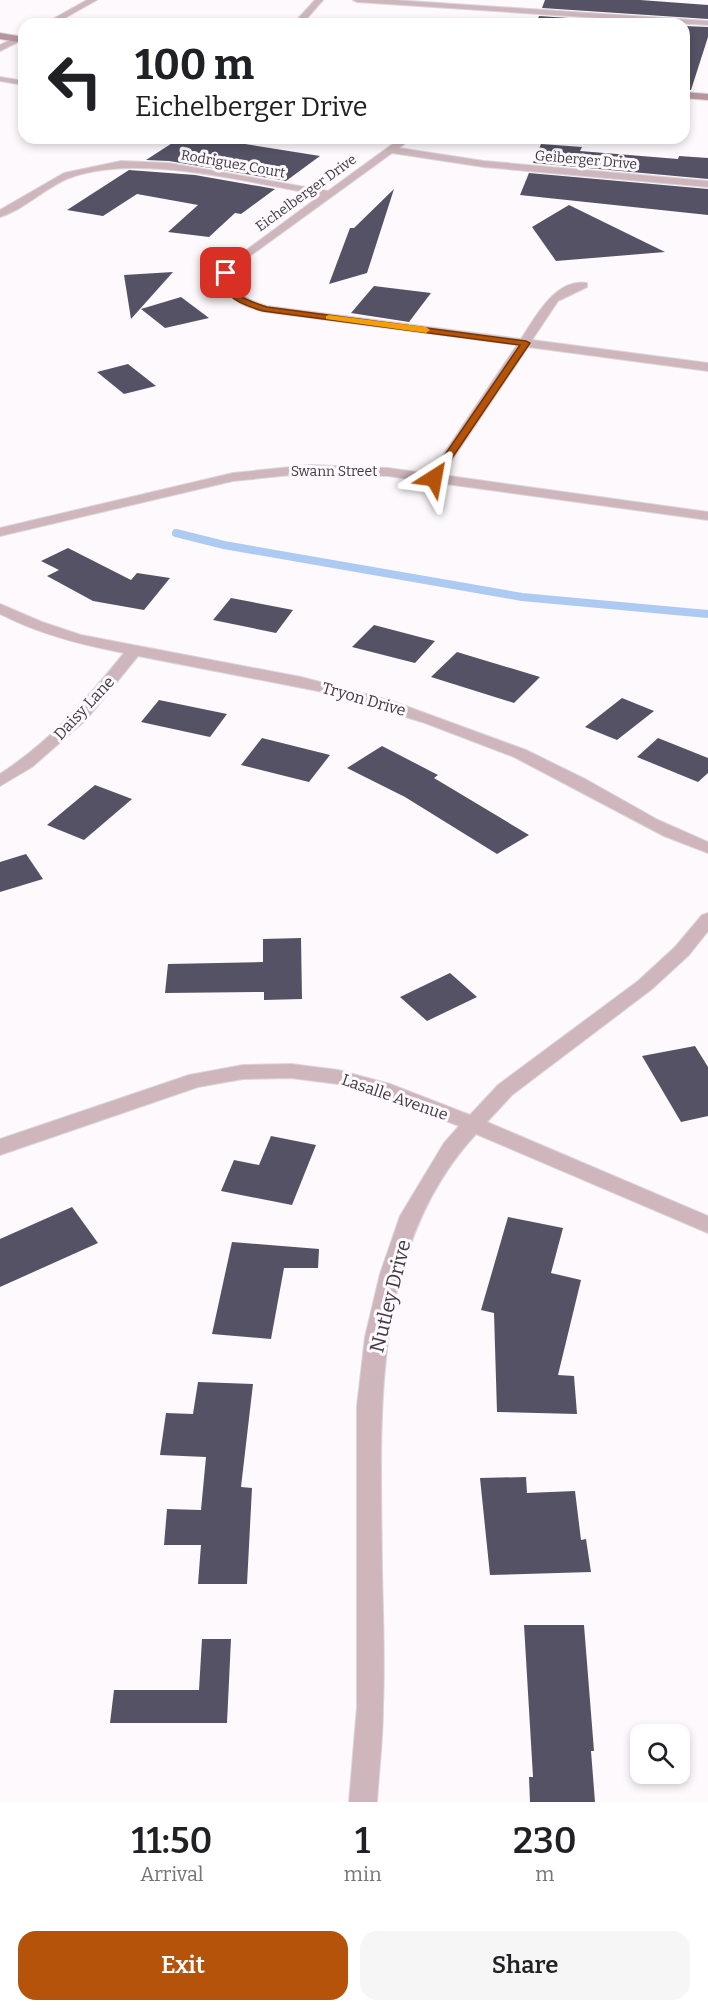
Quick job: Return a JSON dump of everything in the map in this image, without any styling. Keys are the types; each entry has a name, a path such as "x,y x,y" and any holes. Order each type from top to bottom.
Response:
{"street":[{"path":"59,18 93,0"},
{"path":"302,18 319,0"},
{"path":"357,0 632,18"},
{"path":"690,22 708,23"},
{"path":"0,36 18,38"},
{"path":"0,48 18,40"},
{"path":"690,96 708,97"},
{"name":"Eichelberger Drive","path":"399,144 229,268 225,278 232,293 245,303 266,309 708,367"},
{"name":"Geiberger Drive","path":"391,150 484,164 708,184"},
{"name":"Rodriguez Court","path":"0,214 68,175 88,169 121,164 162,165 330,194"},
{"path":"434,478 554,299 583,285"},
{"name":"Swann Street","path":"0,532 233,477 264,472 343,469 388,472 708,516"},
{"name":"Tryon Drive","path":"0,608 42,627 100,645 314,685 382,703 449,725 563,773 653,826 708,848"},
{"name":"Daisy Lane","path":"0,781 26,764 81,717 134,651"},
{"name":"Nutley Drive","path":"363,1802 370,1707 369,1406 376,1337 391,1274 411,1216 440,1164 505,1090 645,985 682,951 708,919"},
{"name":"Lasalle Avenue","path":"0,1147 196,1080 243,1072 291,1071 338,1077 383,1089 473,1124 708,1225"}],"lane":[{"path":"0,79 18,82"},
{"path":"0,87 18,89"}],"building":[{"path":"545,0 640,0 708,5 708,19 542,8"},
{"path":"539,16 569,18 538,18"},
{"path":"690,26 708,27 708,37 691,90"},
{"path":"171,144 245,144 320,156 286,181 169,161 146,160"},
{"path":"541,144 582,147 580,151 678,159 679,156 708,158 708,179 533,163"},
{"path":"129,170 195,175 275,189 241,214 235,213 209,237 168,232 198,205 137,194 103,216 67,210"},
{"path":"529,173 708,189 708,215 520,195"},
{"path":"394,189 367,273 329,284 350,228 354,228"},
{"path":"569,205 665,252 556,261 532,227"},
{"path":"173,272 131,319 124,275"},
{"path":"374,286 431,293 409,322 351,313"},
{"path":"181,297 209,318 165,328 141,309"},
{"path":"128,364 156,386 124,394 97,372"},
{"path":"68,548 131,580 137,573 170,578 144,610 93,601 47,576 59,570 41,561"},
{"path":"231,598 293,610 276,633 213,620"},
{"path":"374,625 435,641 415,663 352,647"},
{"path":"457,652 540,677 514,703 431,677"},
{"path":"622,698 654,711 617,740 585,727"},
{"path":"159,700 227,714 210,737 141,722"},
{"path":"262,738 330,755 309,782 241,765"},
{"path":"658,738 708,758 708,773 698,782 637,757"},
{"path":"382,746 438,775 434,778 529,835 497,854 405,797 347,768"},
{"path":"95,785 132,799 84,840 47,825"},
{"path":"26,854 43,879 0,892 0,862"},
{"path":"301,938 302,999 264,1000 264,992 165,993 168,964 263,962 263,939"},
{"path":"450,973 477,997 427,1021 400,997"},
{"path":"695,1046 708,1067 708,1116 681,1122 642,1056"},
{"path":"271,1136 316,1145 292,1205 221,1191 234,1160 259,1165"},
{"path":"72,1207 98,1243 0,1287 0,1239"},
{"path":"508,1217 563,1228 551,1273 581,1280 558,1375 574,1376 577,1414 497,1412 494,1313 481,1310"},
{"path":"232,1242 319,1249 318,1268 284,1268 271,1339 212,1334"},
{"path":"198,1382 253,1384 241,1487 252,1488 247,1584 198,1584 201,1545 164,1545 167,1509 201,1510 206,1457 160,1455 166,1413 193,1414"},
{"path":"526,1477 527,1493 575,1491 581,1540 586,1539 591,1572 490,1575 480,1478"},
{"path":"524,1625 584,1625 594,1751 591,1751 595,1802 530,1802 529,1777 533,1777"},
{"path":"202,1639 231,1639 227,1723 110,1723 114,1690 199,1690"}],"waterway":[{"path":"176,533 224,545 522,597 708,614"}],"slow traffic":[{"path":"329,317 426,330"}],"route":[{"path":"226,273 228,288 232,293 245,303 266,309 526,343 434,478"}]}
